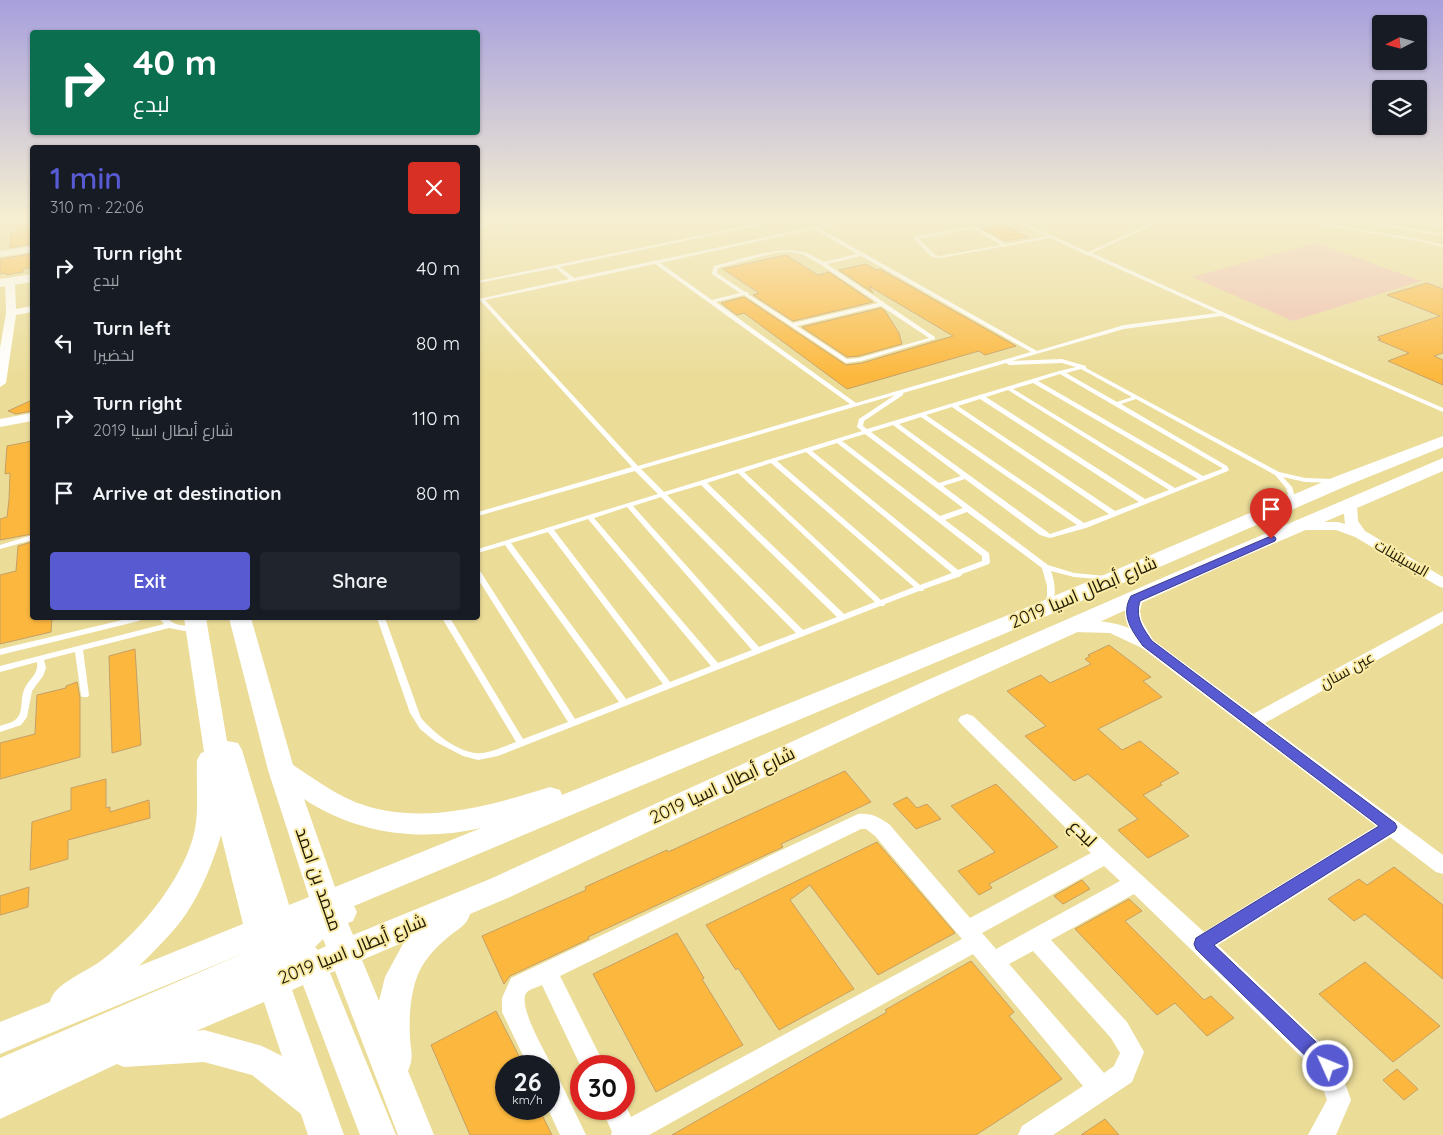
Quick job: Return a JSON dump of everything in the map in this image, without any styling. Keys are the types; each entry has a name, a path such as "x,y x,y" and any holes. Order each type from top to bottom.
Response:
{"main road":[{"path":"5,283 30,278"},
{"name":"شارع أبطال اسيا 2019","path":"329,911 566,816 582,804 588,795 1048,607 1344,480 1443,441"},
{"name":"شارع أبطال اسيا 2019","path":"12,1033 286,947 344,952 500,888 932,688 1443,464"},
{"name":"محمد بن احمد","path":"240,620 258,691 281,770 329,911 416,1135"},
{"path":"12,1033 114,970 154,931 176,904 201,855 209,828 212,733 196,623"},
{"path":"212,733 229,750 286,947 315,1102 326,1135"},
{"path":"281,770 327,800 354,813 397,822 447,824 486,818 641,767 670,761"},
{"path":"404,1102 392,1036 395,994 403,969 422,942 441,923 500,888"},
{"path":"0,1076 286,947 329,911"},
{"path":"286,947 378,1135"},
{"name":"شارع أبطال اسيا 2019","path":"0,1102 106,1053 286,947"},
{"path":"106,1053 204,1046 262,1062 315,1102"}],"street":[{"path":"0,384 11,313 5,283"},
{"path":"11,313 30,309"},
{"path":"0,423 30,417"},
{"name":"البسيتينات","path":"1350,505 1348,517 1350,524 1360,534"},
{"name":"البسيتينات","path":"1303,526 1338,526 1360,534 1443,582"},
{"path":"1135,599 1131,611 1136,627 1148,644"},
{"name":"عين سنان","path":"1251,723 1443,616"},
{"path":"1072,627 1097,625 1122,630 1148,644 1443,866"},
{"name":"لبدع","path":"967,720 1328,1066 1339,1100 1325,1132 1321,1135"},
{"path":"535,1055 514,1012 513,998 519,986 858,822 869,821 882,830 1101,1088"},
{"path":"1202,944 1390,827"},
{"path":"619,1120 626,1135 972,936 1106,855"},
{"path":"994,962 1135,883"},
{"path":"1032,1135 1123,1074 1132,1052 1119,1030 1036,939"},
{"path":"547,973 588,1055"},
{"path":"560,1108 573,1135"}],"lane":[{"path":"480,282 537,271"},
{"path":"563,271 573,280"},
{"path":"480,300 615,271"},
{"path":"668,271 854,404"},
{"path":"714,271 714,273 846,361 852,362 933,338 833,271"},
{"path":"892,271 1035,352"},
{"path":"1125,271 1442,411"},
{"path":"711,302 746,293"},
{"path":"480,300 636,468 802,634"},
{"path":"793,325 882,304"},
{"path":"480,513 1130,325 1223,314"},
{"path":"1000,364 1062,361 1084,367 1277,473 1285,480 1291,494 1290,501 1284,506"},
{"path":"480,550 1034,380 1084,367"},
{"path":"894,424 1046,535 1056,536 1083,526 1203,479 1226,468 1061,372"},
{"path":"1034,380 1203,479"},
{"path":"1008,388 1174,490"},
{"path":"909,389 861,420 860,428 1045,567 1089,577 1118,577"},
{"path":"982,397 1144,502"},
{"path":"1116,404 1138,397"},
{"path":"953,405 1114,514"},
{"path":"922,415 1083,526"},
{"path":"382,620 417,720 428,733 465,754 473,756 492,754 986,562 987,557 838,441"},
{"path":"807,450 958,574"},
{"path":"773,461 920,588"},
{"path":"739,471 881,604"},
{"path":"1277,473 1312,481 1344,480"},
{"path":"938,486 967,476"},
{"path":"702,482 843,618"},
{"path":"630,505 758,651"},
{"path":"940,519 968,509"},
{"path":"590,517 717,667"},
{"path":"550,529 669,686"},
{"path":"0,546 30,538"},
{"path":"507,542 624,703"},
{"path":"1045,567 1052,591 1048,607"},
{"path":"480,577 573,723"},
{"path":"0,652 131,620"},
{"path":"165,620 169,625 176,628 196,623"},
{"path":"447,620 521,743"},
{"path":"0,669 169,625"},
{"path":"79,649 84,695"},
{"path":"0,729 18,723 24,715 28,690 40,674 42,668 40,659"}],"shaded area":[{"path":"1214,271 1393,271 1421,281 1293,321 1192,277"}],"building":[{"path":"0,271 23,271 6,275 6,273 0,274"},
{"path":"726,271 812,271 818,275 829,272 873,302 793,321 753,295 759,293"},
{"path":"840,271 883,271 1016,346 985,355 979,351 847,389 744,313 737,315 721,303 744,297 846,365 862,363 953,336 869,286 873,293"},
{"path":"1427,283 1443,289 1443,353 1434,356 1443,360 1443,385 1388,361 1409,353 1378,340 1381,339 1377,337 1440,316 1387,295"},
{"path":"881,308 899,333 902,344 859,356 847,357 802,327"},
{"path":"30,401 30,411 16,414 8,411"},
{"path":"30,441 30,534 0,540 0,519 7,517 9,500 10,473 5,474 7,446"},
{"path":"30,543 30,620 52,620 51,632 0,644 0,575 16,571 18,546"},
{"path":"1109,645 1151,677 1143,681 1162,697 1098,729 1122,750 1140,741 1179,773 1143,795 1189,836 1148,858 1118,830 1138,819 1088,774 1074,781 1025,736 1046,726 1007,691 1041,675 1050,683 1091,664 1085,659 1090,656 1088,655"},
{"path":"135,649 141,745 112,753 109,656"},
{"path":"77,682 80,698 80,757 0,779 0,743 35,734 37,695 66,688 66,686"},
{"path":"845,771 871,802 781,844 783,847 588,937 589,939 510,976 504,984 482,936 586,890 585,887 667,850 668,852"},
{"path":"106,779 106,808 110,807 110,812 149,800 150,818 68,840 68,859 30,870 32,822 71,810 71,788"},
{"path":"996,784 1058,847 989,884 992,888 979,895 958,871 995,852 951,806"},
{"path":"907,797 917,808 927,804 941,819 916,829 893,804"},
{"path":"877,842 955,933 878,975 810,885 790,900 854,989 779,1030 738,968 736,970 706,925"},
{"path":"1394,867 1443,905 1443,979 1365,914 1354,921 1328,899 1359,879 1367,885"},
{"path":"1082,880 1090,889 1063,904 1054,896"},
{"path":"29,887 28,907 0,915 0,896"},
{"path":"1129,899 1142,911 1125,921 1204,1000 1211,996 1234,1018 1207,1036 1175,1003 1157,1015 1075,929"},
{"path":"677,933 704,978 702,979 743,1045 656,1092 593,974"},
{"path":"971,961 1014,1012 1009,1016 1062,1079 976,1135 672,1135 887,1012 885,1010"},
{"path":"1365,962 1440,1026 1393,1062 1319,994"},
{"path":"496,1011 518,1055 495,1055 495,1120 544,1120 552,1135 470,1135 431,1045"},
{"path":"1397,1069 1418,1089 1404,1100 1383,1080"},
{"path":"1105,1119 1119,1135 1081,1135"}],"route":[{"path":"1271,539 1135,599 1131,611 1136,627 1148,644 1390,827 1202,944 1328,1066"}]}
